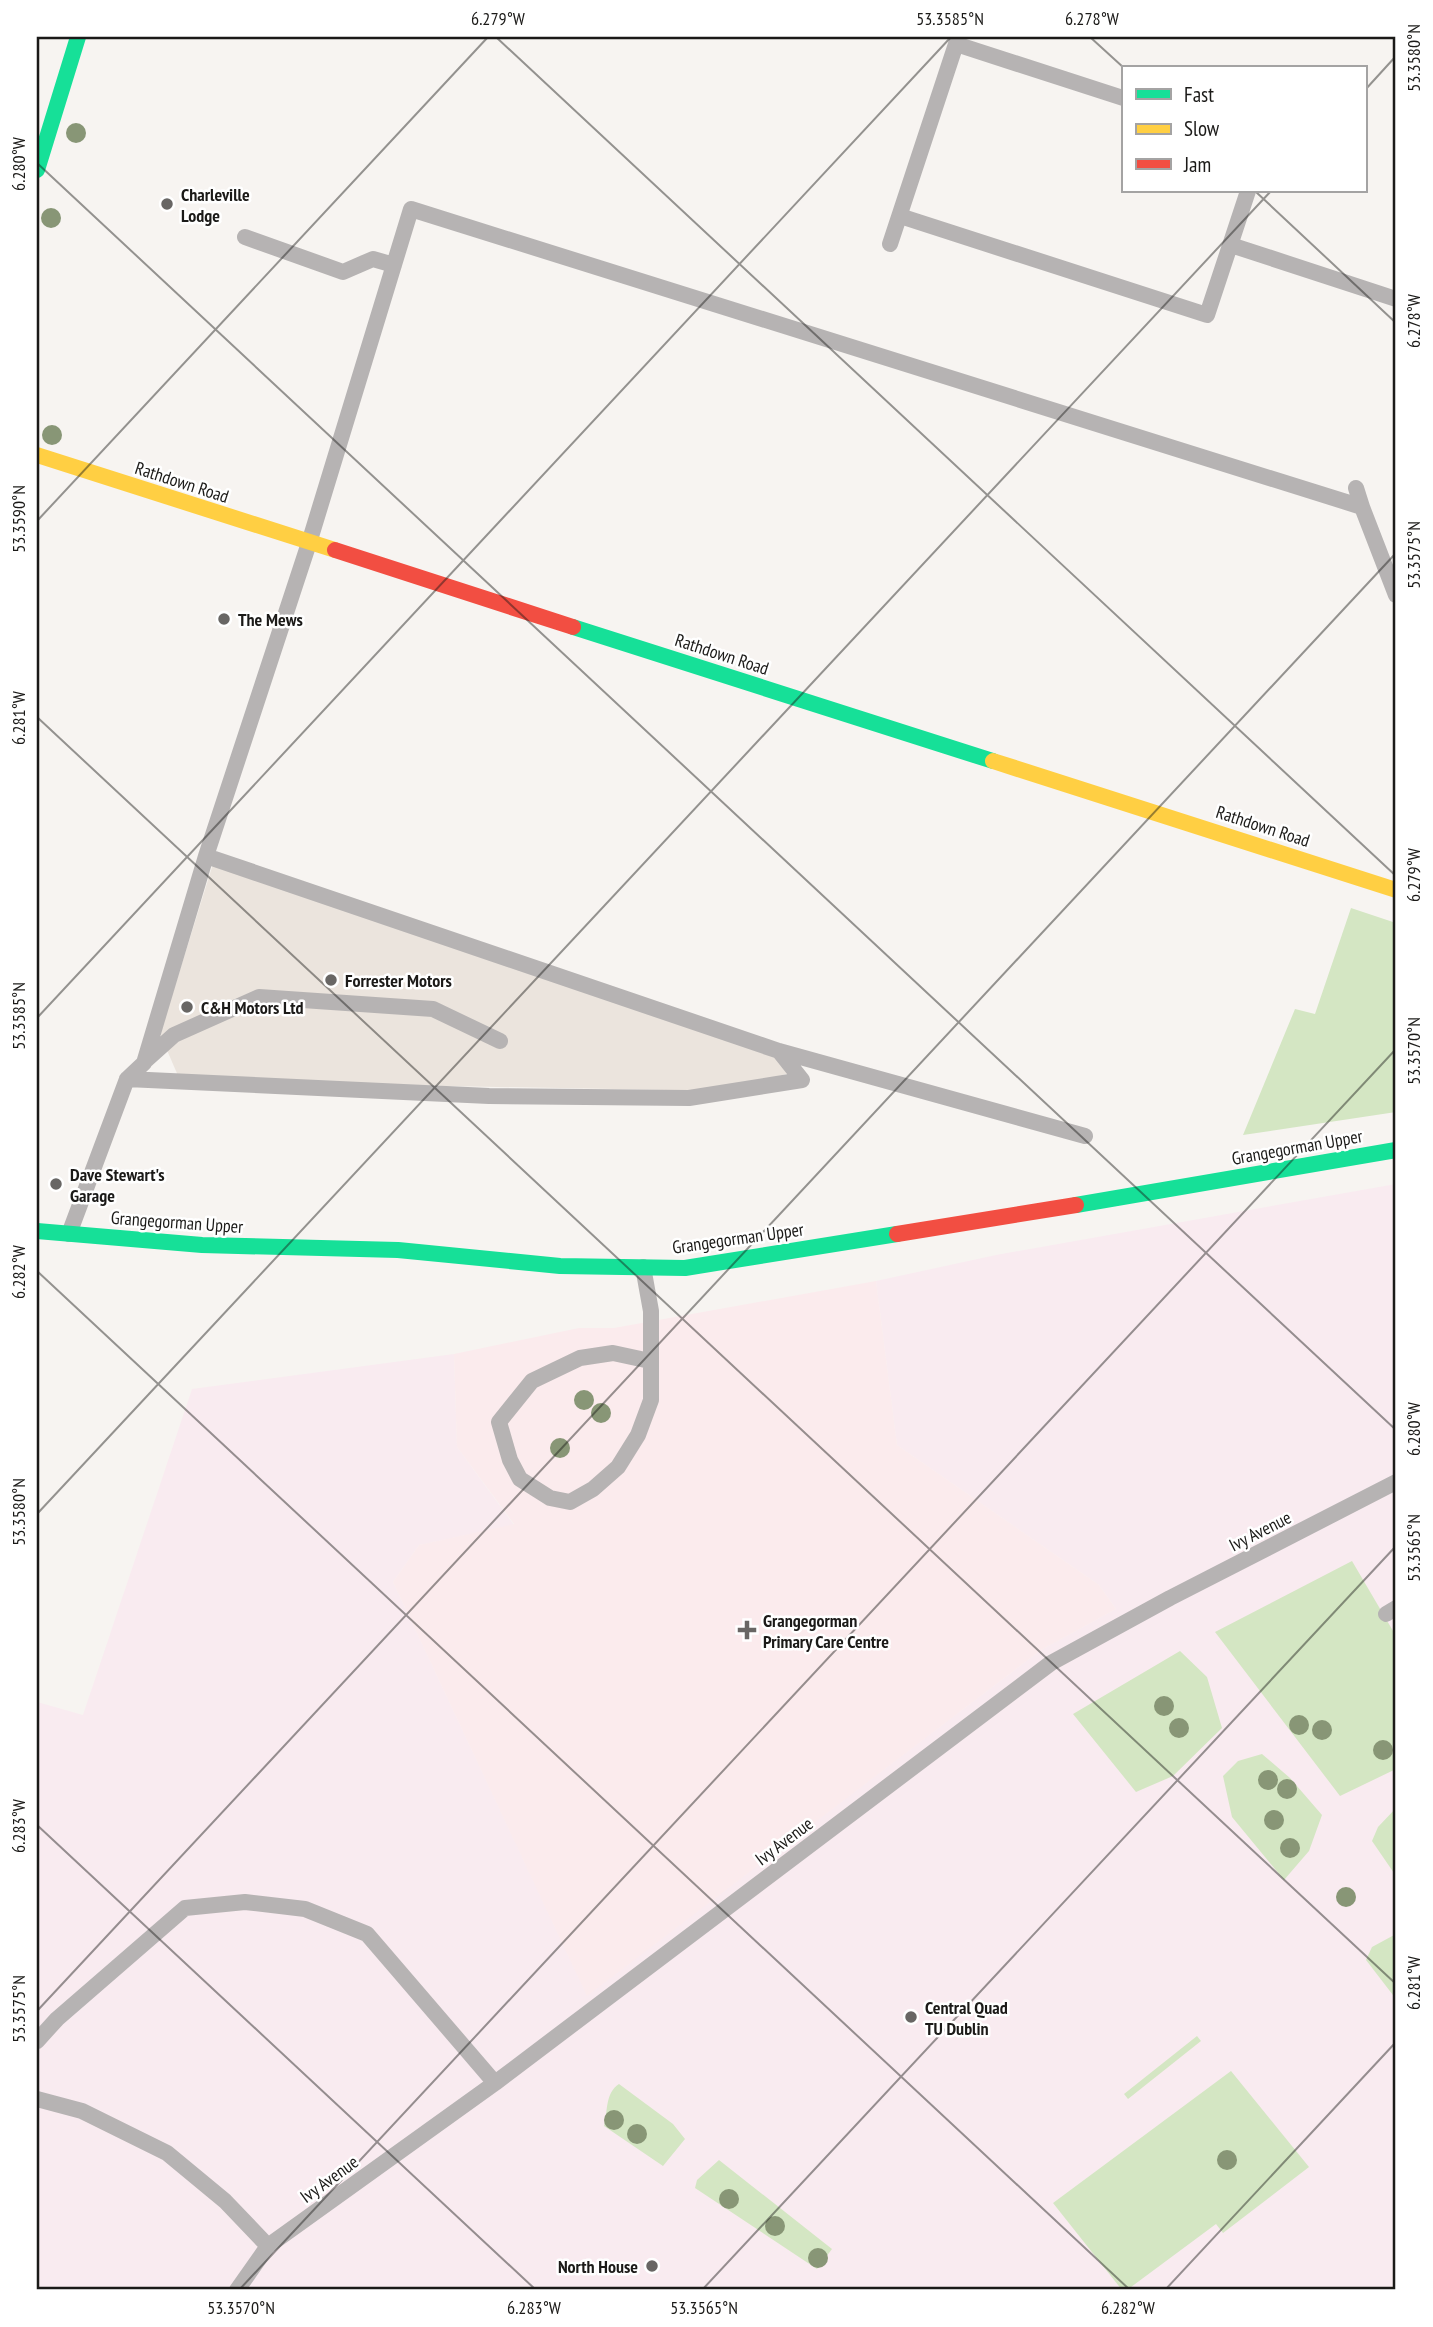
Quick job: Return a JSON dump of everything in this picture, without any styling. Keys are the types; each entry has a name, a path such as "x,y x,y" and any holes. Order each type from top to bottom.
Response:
{"street":[{"path":"37,170 78,37"},
{"name":"Rathdown Road","path":"37,456 1396,890"},
{"name":"Grangegorman Upper","path":"37,1231 202,1245 398,1250 560,1266 685,1268 1396,1150"}],"lane":[{"path":"890,244 956,44 1122,98"},
{"path":"900,216 1207,315 1248,192"},
{"path":"144,1063 206,856 309,543 411,209 1363,506"},
{"path":"245,237 343,272 373,259 394,265"},
{"path":"1231,245 1396,299"},
{"path":"1356,488 1396,594"},
{"path":"206,856 779,1051 1085,1136"},
{"path":"69,1234 127,1079 174,1035 259,997 433,1009 500,1041"},
{"path":"127,1079 489,1096 689,1098 802,1080 779,1051"},
{"path":"643,1267 651,1311 651,1400 638,1435 618,1466 593,1489 570,1502 550,1498 520,1479 509,1460 499,1422 531,1381 580,1358 613,1353 650,1361"},
{"name":"Ivy Avenue","path":"237,2290 268,2246 495,2083 1051,1663 1170,1598 1396,1482"},
{"path":"37,2041 57,2019 186,1908 245,1902 305,1909 367,1934 495,2083"},
{"path":"37,2099 82,2111 167,2153 225,2202 268,2246"}],"shaded area":[{"path":"213,864 786,1059 790,1073 720,1091 179,1078 160,1034"},
{"path":"1396,1184 1396,2290 37,2290 37,1702 83,1715 192,1389 454,1354 457,1447 514,1525 419,1545 393,1582 587,1995 1041,1650 1116,1609 1099,1585 897,1445 876,1281 996,1255"},
{"name":"Grangegorman Primary Care Centre","path":"876,1281 897,1445 1099,1585 1116,1609 1041,1650 587,1996 393,1582 419,1545 514,1524 457,1447 454,1354 579,1328 614,1328"}],"green space":[{"path":"1351,908 1396,923 1396,1112 1243,1135 1295,1009 1315,1014"},
{"path":"1352,1561 1396,1636 1396,1769 1340,1796 1215,1632"},
{"path":"1180,1651 1207,1677 1222,1728 1173,1776 1136,1792 1073,1714"},
{"path":"1262,1754 1290,1778 1322,1815 1309,1851 1284,1880 1232,1817 1223,1776 1238,1761"},
{"path":"1396,1808 1396,1876 1372,1841 1378,1827"},
{"path":"1396,1934 1396,1999 1366,1960 1372,1947"},
{"path":"1197,2036 1201,2041 1128,2099 1124,2094"},
{"path":"1231,2071 1309,2167 1223,2233 1216,2224 1127,2290 1122,2290 1053,2203"},
{"path":"619,2084 673,2124 685,2139 663,2166 604,2126 609,2097"},
{"path":"719,2160 832,2249 817,2269 695,2188 697,2180"}],"traffic: fast":[{"path":"37,170 78,37"},
{"path":"573,627 993,761"},
{"path":"1076,1205 1396,1150"},
{"path":"37,1231 202,1245 398,1250 560,1266 685,1268 897,1234"}],"traffic: slow":[{"path":"37,455 335,550"},
{"path":"993,761 1396,890"}],"traffic: jam":[{"path":"335,550 573,627"},
{"path":"897,1234 1076,1205"}],"place":[{"name":"Charleville Lodge","path":"167,204"},
{"name":"The Mews","path":"224,619"},
{"name":"Forrester Motors","path":"331,980"},
{"name":"C&H Motors Ltd","path":"187,1007"},
{"name":"Dave Stewart's Garage","path":"56,1184"},
{"name":"Grangegorman Primary Care Centre","path":"747,1630"},
{"name":"Central Quad TU Dublin","path":"911,2017"},
{"name":"North House","path":"652,2266"}]}
